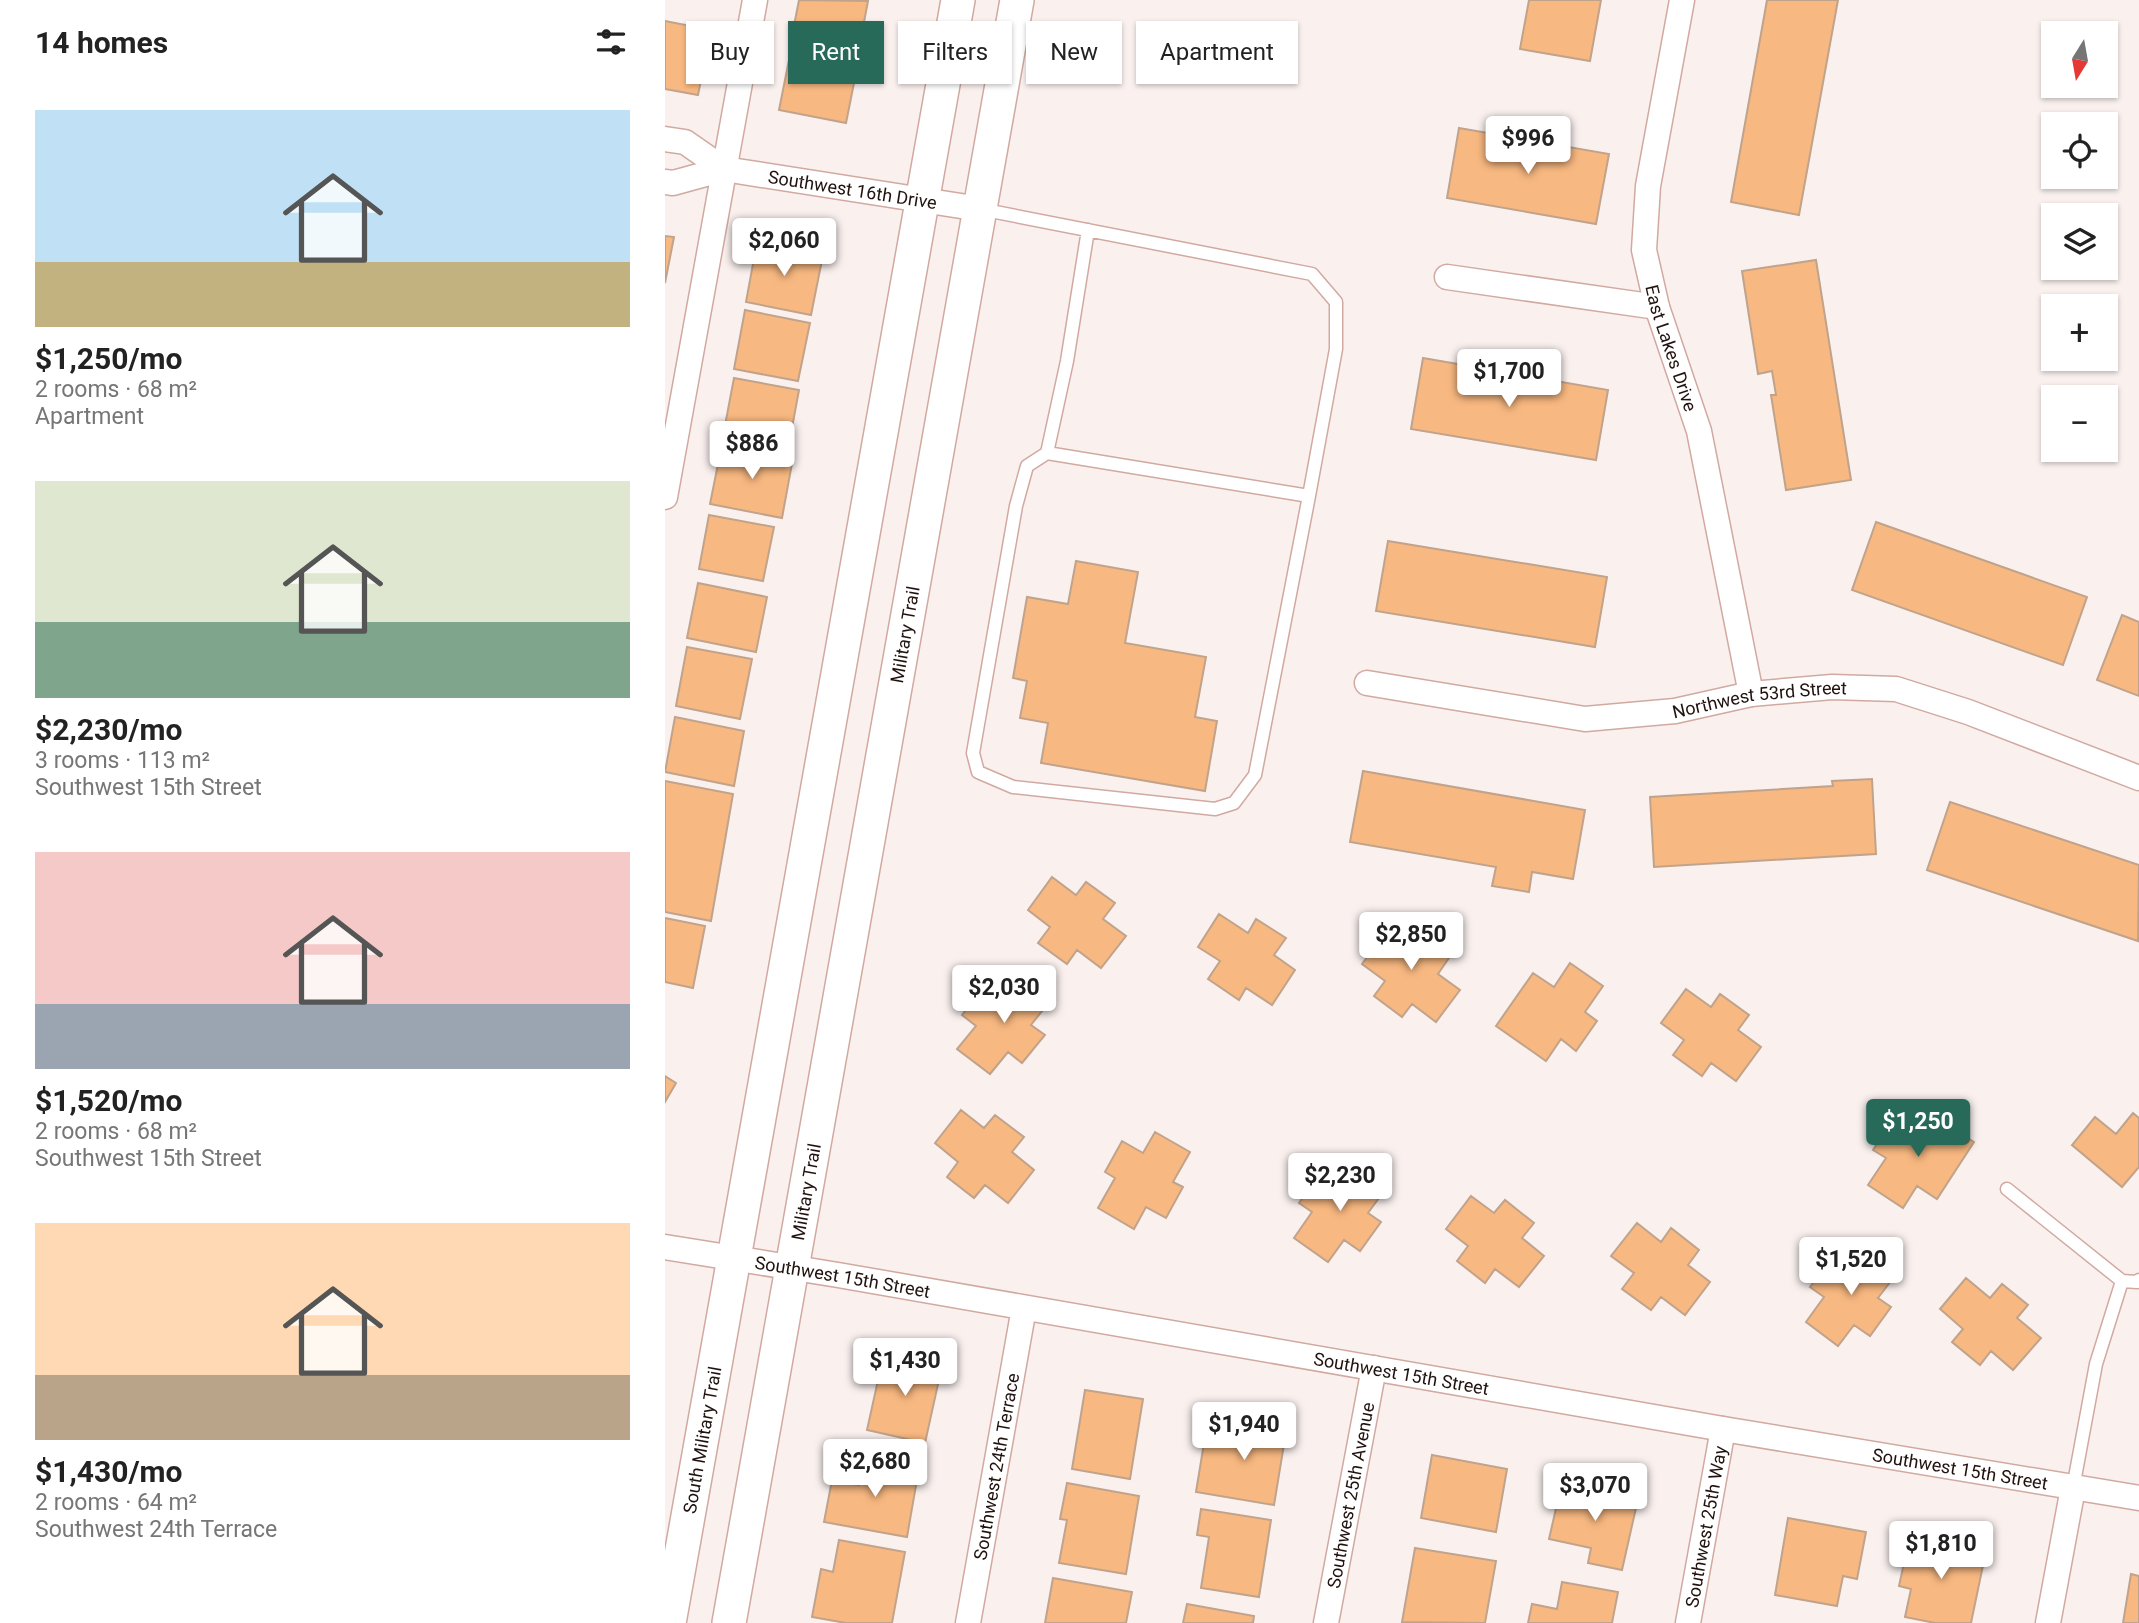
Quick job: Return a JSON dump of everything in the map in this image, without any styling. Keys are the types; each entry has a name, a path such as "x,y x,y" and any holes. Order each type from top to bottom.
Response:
{"street":[{"path":"665,497 669,449 755,0"},
{"path":"734,1258 958,0"},
{"name":"Military Trail","path":"793,1268 1017,0"},
{"name":"East Lakes Drive","path":"1682,0 1648,186 1644,250 1657,307 1699,430 1751,694"},
{"name":"Southwest 16th Drive","path":"665,139 685,142 724,169"},
{"name":"Southwest 16th Drive","path":"665,182 673,183 724,169 980,209"},
{"path":"1447,278 1657,307"},
{"name":"Northwest 53rd Street","path":"1367,683 1585,719 1675,711 1751,694 1832,687 1896,689 1968,712 2139,778"},
{"name":"Southwest 15th Street","path":"665,1247 2139,1498"},
{"name":"South Military Trail","path":"669,1623 734,1258"},
{"path":"729,1623 793,1268"},
{"name":"Southwest 24th Terrace","path":"968,1623 1024,1308"},
{"name":"Southwest 25th Avenue","path":"1326,1623 1374,1368"},
{"name":"Southwest 25th Way","path":"1688,1623 1723,1429"},
{"path":"2048,1623 2073,1488"}],"lane":[{"path":"980,209 1312,274 1336,302 1336,349 1309,496 1255,775 1234,803 1215,810 1013,788 978,772 973,754 1016,506 1027,466 1047,453 1309,496"},
{"path":"1047,453 1088,230"},
{"path":"2007,1189 2122,1281 2139,1280"},
{"path":"2073,1488 2096,1364 2122,1281"}],"building":[{"path":"799,0 868,1 864,21 795,21"},
{"path":"1529,0 1601,0 1590,61 1520,49"},
{"path":"1767,0 1838,0 1799,215 1731,202"},
{"path":"665,21 686,25 686,84 700,84 698,95 665,89"},
{"path":"788,65 788,84 854,84 846,123 779,110"},
{"path":"1459,128 1609,154 1596,224 1447,198"},
{"path":"665,236 674,237 665,283"},
{"path":"757,242 823,255 811,315 746,302"},
{"path":"1816,260 1851,480 1786,490 1771,395 1776,395 1772,371 1758,374 1742,271"},
{"path":"745,310 810,323 798,381 734,369"},
{"path":"1423,358 1608,390 1596,460 1411,429"},
{"path":"734,378 799,390 788,449 723,436"},
{"path":"722,444 793,458 782,518 710,504"},
{"path":"709,515 774,527 763,581 699,569"},
{"path":"1876,522 2087,597 2063,665 1852,590"},
{"path":"1388,541 1607,577 1595,647 1376,611"},
{"path":"1076,561 1138,572 1125,643 1206,657 1195,717 1217,721 1205,791 1041,763 1048,723 1020,718 1027,681 1013,678 1027,597 1068,604"},
{"path":"698,583 767,597 756,652 687,638"},
{"path":"2122,615 2139,622 2139,696 2097,680"},
{"path":"687,647 752,659 740,719 676,706"},
{"path":"675,717 744,731 734,786 665,772"},
{"path":"1363,771 1585,810 1573,879 1532,872 1529,892 1492,886 1496,867 1350,842"},
{"path":"1872,779 1876,854 1654,867 1650,797 1833,786 1832,781"},
{"path":"665,781 733,794 711,921 665,912"},
{"path":"1950,802 2139,865 2138,941 1927,870"},
{"path":"1052,877 1076,895 1086,882 1115,903 1103,919 1126,936 1101,968 1077,950 1067,964 1038,943 1050,927 1028,910"},
{"path":"1219,914 1248,933 1256,919 1286,938 1274,955 1295,970 1272,1005 1246,988 1239,1000 1208,979 1220,961 1198,947"},
{"path":"1398,916 1451,955 1438,974 1460,990 1436,1022 1412,1004 1402,1017 1374,996 1385,981 1362,964"},
{"path":"665,918 705,926 693,988 665,982"},
{"path":"1570,963 1603,986 1585,1012 1597,1021 1576,1051 1561,1039 1546,1061 1496,1026 1533,973 1554,987"},
{"path":"1017,975 1050,1001 1031,1025 1045,1035 1022,1063 1008,1052 990,1074 957,1049 976,1026 962,1015 985,986 1000,997"},
{"path":"1686,989 1711,1007 1720,994 1749,1015 1738,1030 1761,1047 1736,1081 1711,1063 1702,1076 1673,1055 1684,1040 1661,1023"},
{"path":"665,1076 676,1083 665,1102"},
{"path":"961,1110 984,1128 995,1115 1024,1137 1012,1152 1034,1170 1008,1203 985,1185 974,1198 947,1177 958,1162 935,1143"},
{"path":"1925,1111 1974,1142 1937,1199 1917,1186 1903,1208 1868,1185 1886,1158 1873,1150 1893,1120 1911,1132"},
{"path":"2133,1113 2139,1118 2139,1167 2122,1187 2072,1145 2095,1117 2116,1134"},
{"path":"1155,1132 1190,1152 1173,1182 1183,1187 1166,1218 1146,1207 1134,1229 1098,1208 1115,1178 1105,1172 1122,1141 1143,1153"},
{"path":"1355,1164 1387,1187 1368,1213 1381,1222 1360,1251 1344,1240 1328,1262 1294,1238 1312,1212 1299,1203 1319,1175 1338,1188"},
{"path":"1471,1196 1494,1213 1505,1200 1534,1223 1522,1238 1544,1256 1519,1287 1495,1269 1485,1283 1457,1261 1468,1246 1446,1229"},
{"path":"1637,1223 1661,1242 1671,1228 1699,1250 1688,1265 1710,1282 1685,1315 1661,1297 1651,1310 1622,1289 1634,1273 1611,1256"},
{"path":"1863,1248 1897,1273 1878,1298 1891,1307 1870,1336 1854,1325 1838,1346 1806,1322 1824,1297 1810,1287 1832,1259 1847,1269"},
{"path":"1966,1278 1990,1298 2002,1284 2028,1305 2017,1318 2041,1338 2013,1370 1991,1351 1980,1365 1952,1342 1963,1329 1940,1309"},
{"path":"884,1353 942,1366 925,1443 867,1430"},
{"path":"1085,1390 1143,1399 1130,1479 1072,1469"},
{"path":"1229,1416 1287,1426 1274,1505 1196,1492 1204,1443 1224,1446"},
{"path":"1432,1455 1507,1469 1496,1532 1421,1518"},
{"path":"864,1458 919,1468 907,1537 824,1522 832,1480 859,1485"},
{"path":"1562,1482 1638,1499 1622,1570 1588,1563 1591,1548 1549,1539"},
{"path":"1067,1483 1139,1496 1126,1574 1059,1563 1067,1520 1060,1519"},
{"path":"1201,1509 1271,1520 1259,1597 1201,1588 1209,1537 1197,1535"},
{"path":"1788,1518 1866,1532 1857,1579 1843,1576 1837,1606 1775,1595"},
{"path":"1910,1535 1986,1551 1971,1623 1935,1623 1905,1617 1911,1589 1899,1586"},
{"path":"839,1540 905,1552 892,1623 846,1623 812,1617 821,1569 833,1572"},
{"path":"1415,1548 1496,1561 1485,1623 1402,1622"},
{"path":"2131,1574 2139,1576 2139,1623 2123,1623"},
{"path":"1053,1578 1132,1592 1126,1623 1045,1623"},
{"path":"1562,1582 1618,1592 1612,1623 1528,1623 1532,1604 1557,1609"},
{"path":"1187,1604 1254,1616 1253,1623 1183,1623"}]}
